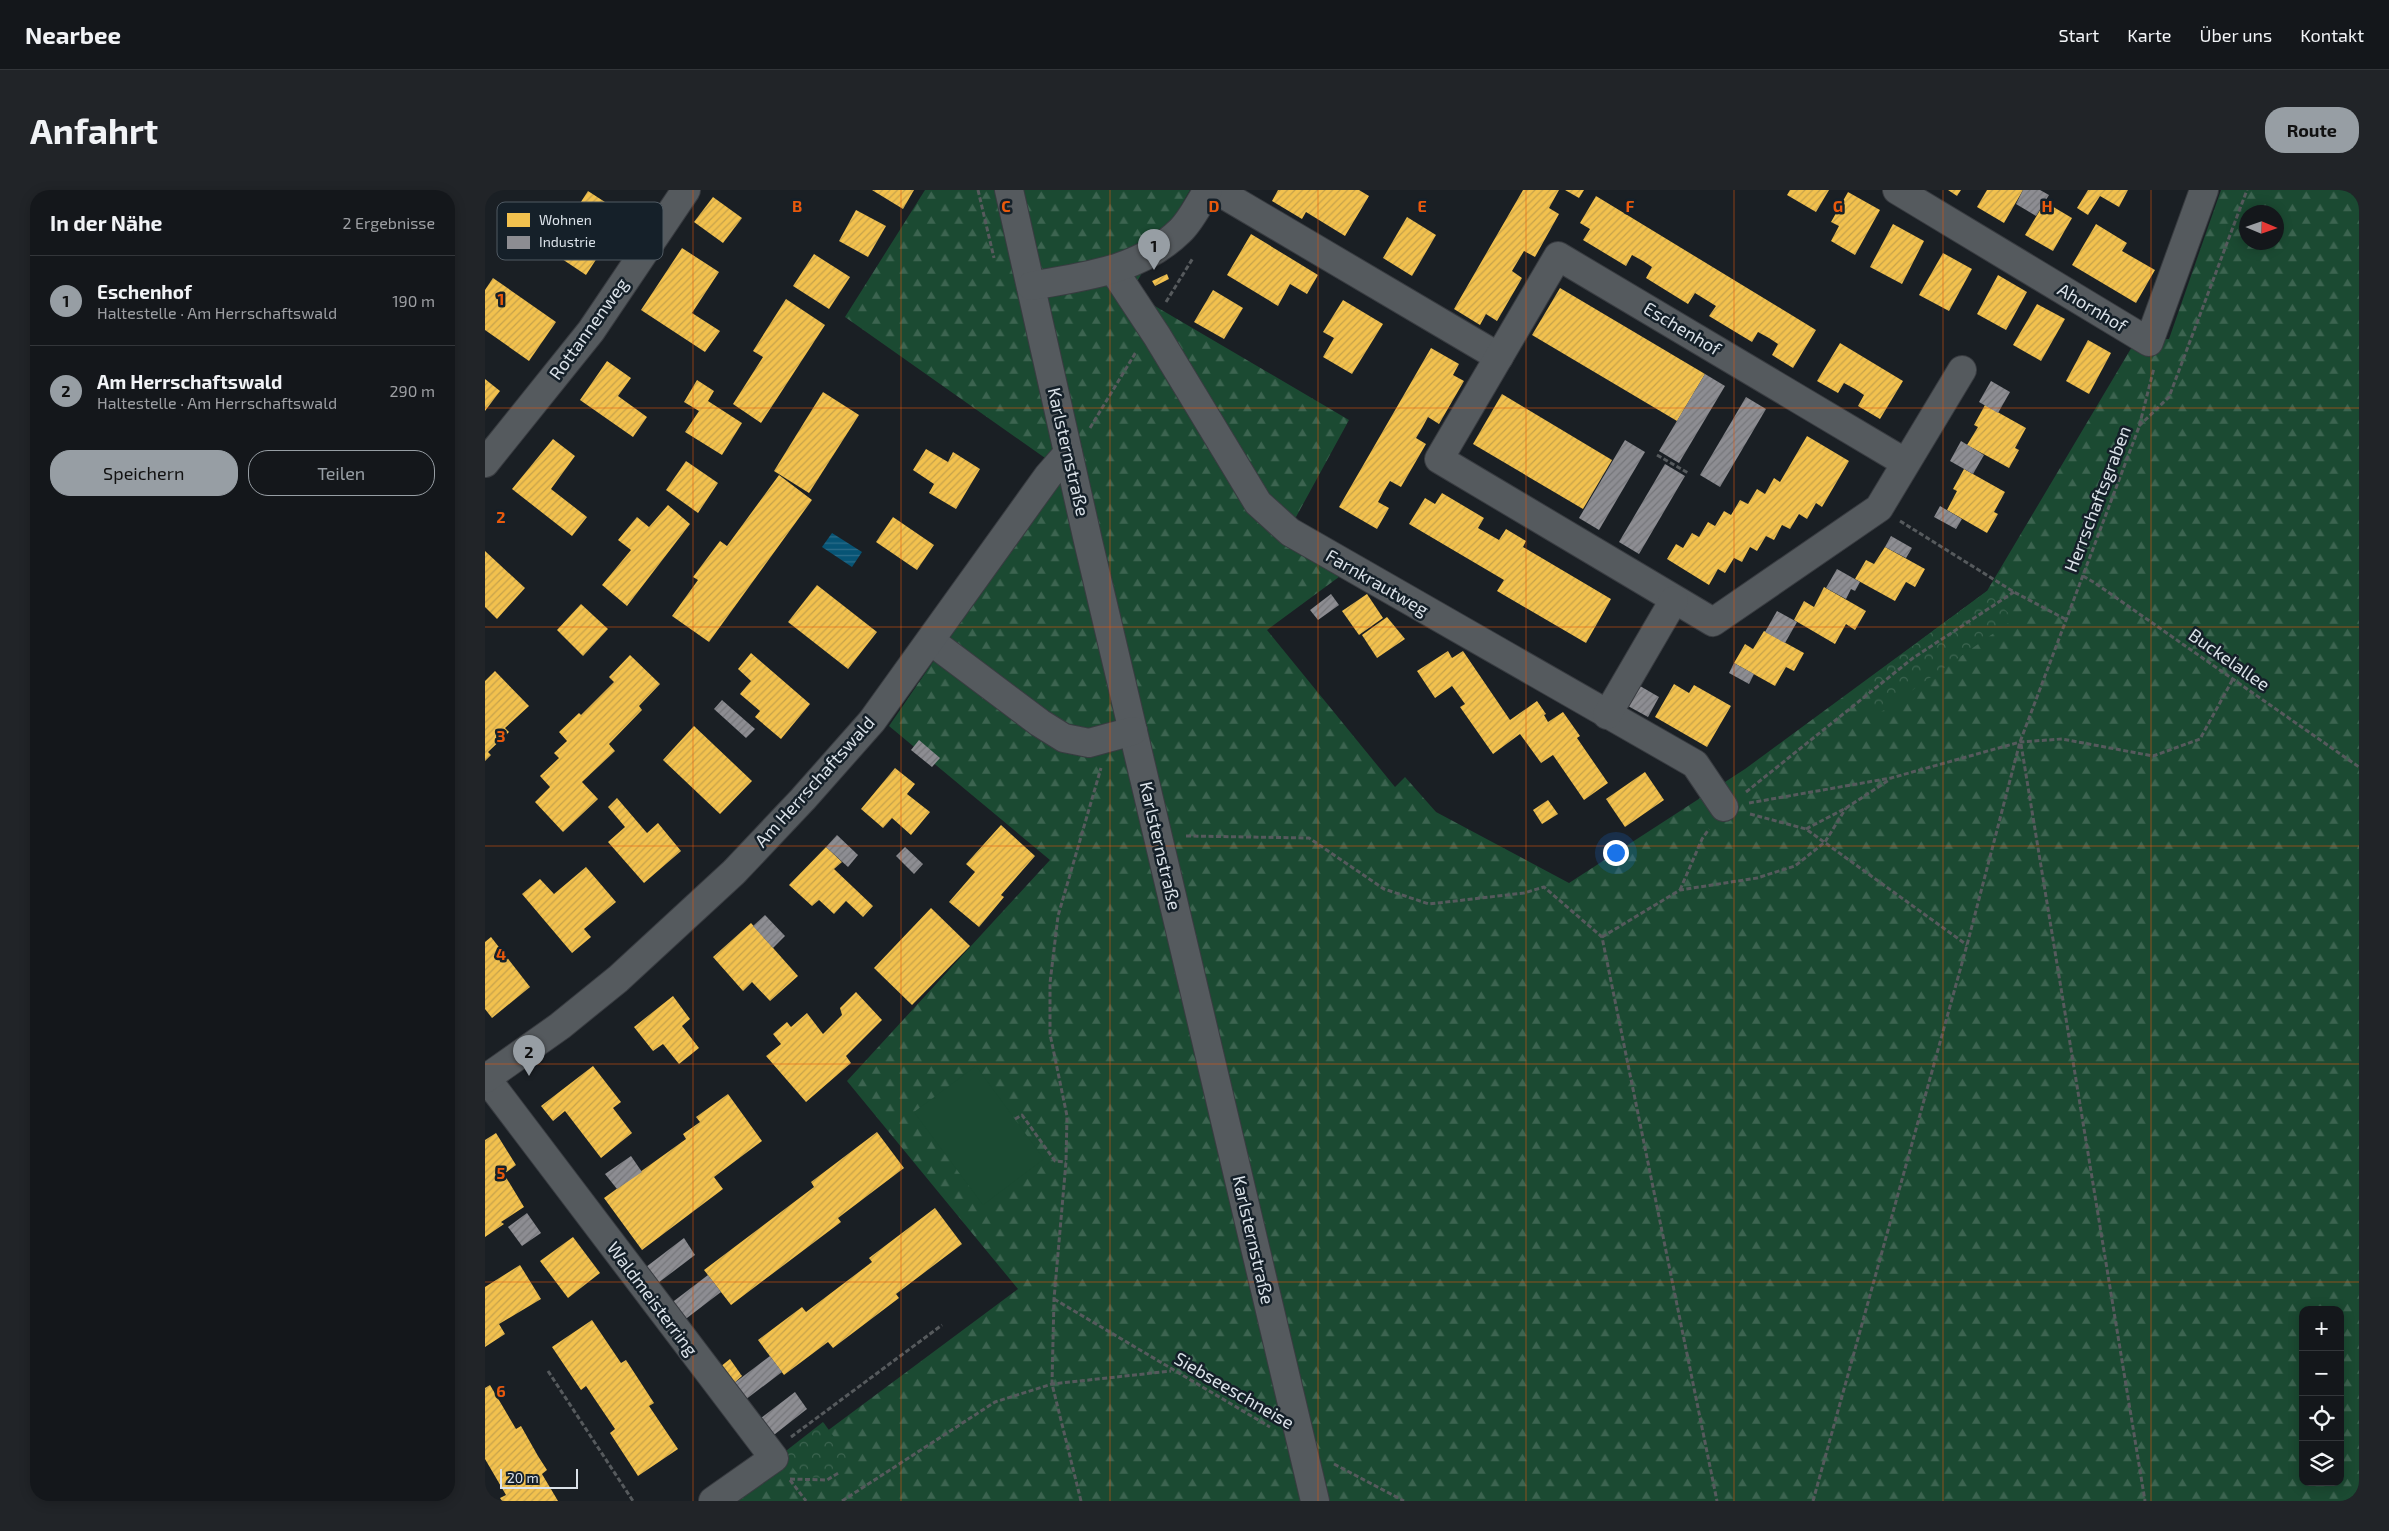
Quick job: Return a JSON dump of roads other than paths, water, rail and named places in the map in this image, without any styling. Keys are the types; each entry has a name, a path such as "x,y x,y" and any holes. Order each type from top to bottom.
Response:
{"street":[{"name":"Rottannenweg","path":"663,224 686,190"},
{"name":"Karlsternstraße","path":"1009,190 1068,453 1122,733 1315,1501"},
{"path":"1031,286 1114,271 1146,258 1181,230 1208,190"},
{"path":"1217,190 1499,357"},
{"name":"Ahornhof","path":"1897,190 2149,342 2204,190"},
{"name":"Eschenhof","path":"1906,463 1559,256 1439,459 1713,622 1879,508 1962,370"},
{"name":"Rottannenweg","path":"485,463 591,331 639,260"},
{"name":"Farnkrautweg","path":"1114,271 1154,331 1258,503 1289,532 1695,764 1724,807"},
{"name":"Am Herrschaftswald","path":"485,1079 560,1026 618,979 734,872 872,721 1048,476 1068,453"},
{"path":"1607,715 1674,600"},
{"path":"931,641 1055,734 1089,743 1122,733"},
{"name":"Waldmeisterring","path":"485,1079 774,1458 713,1501"}],"water":[{"path":"832,533 862,552 852,567 822,547"}],"place":[{"name":"Eschenhof","path":"1154,270"},
{"name":"Am Herrschaftswald","path":"529,1076"}]}
